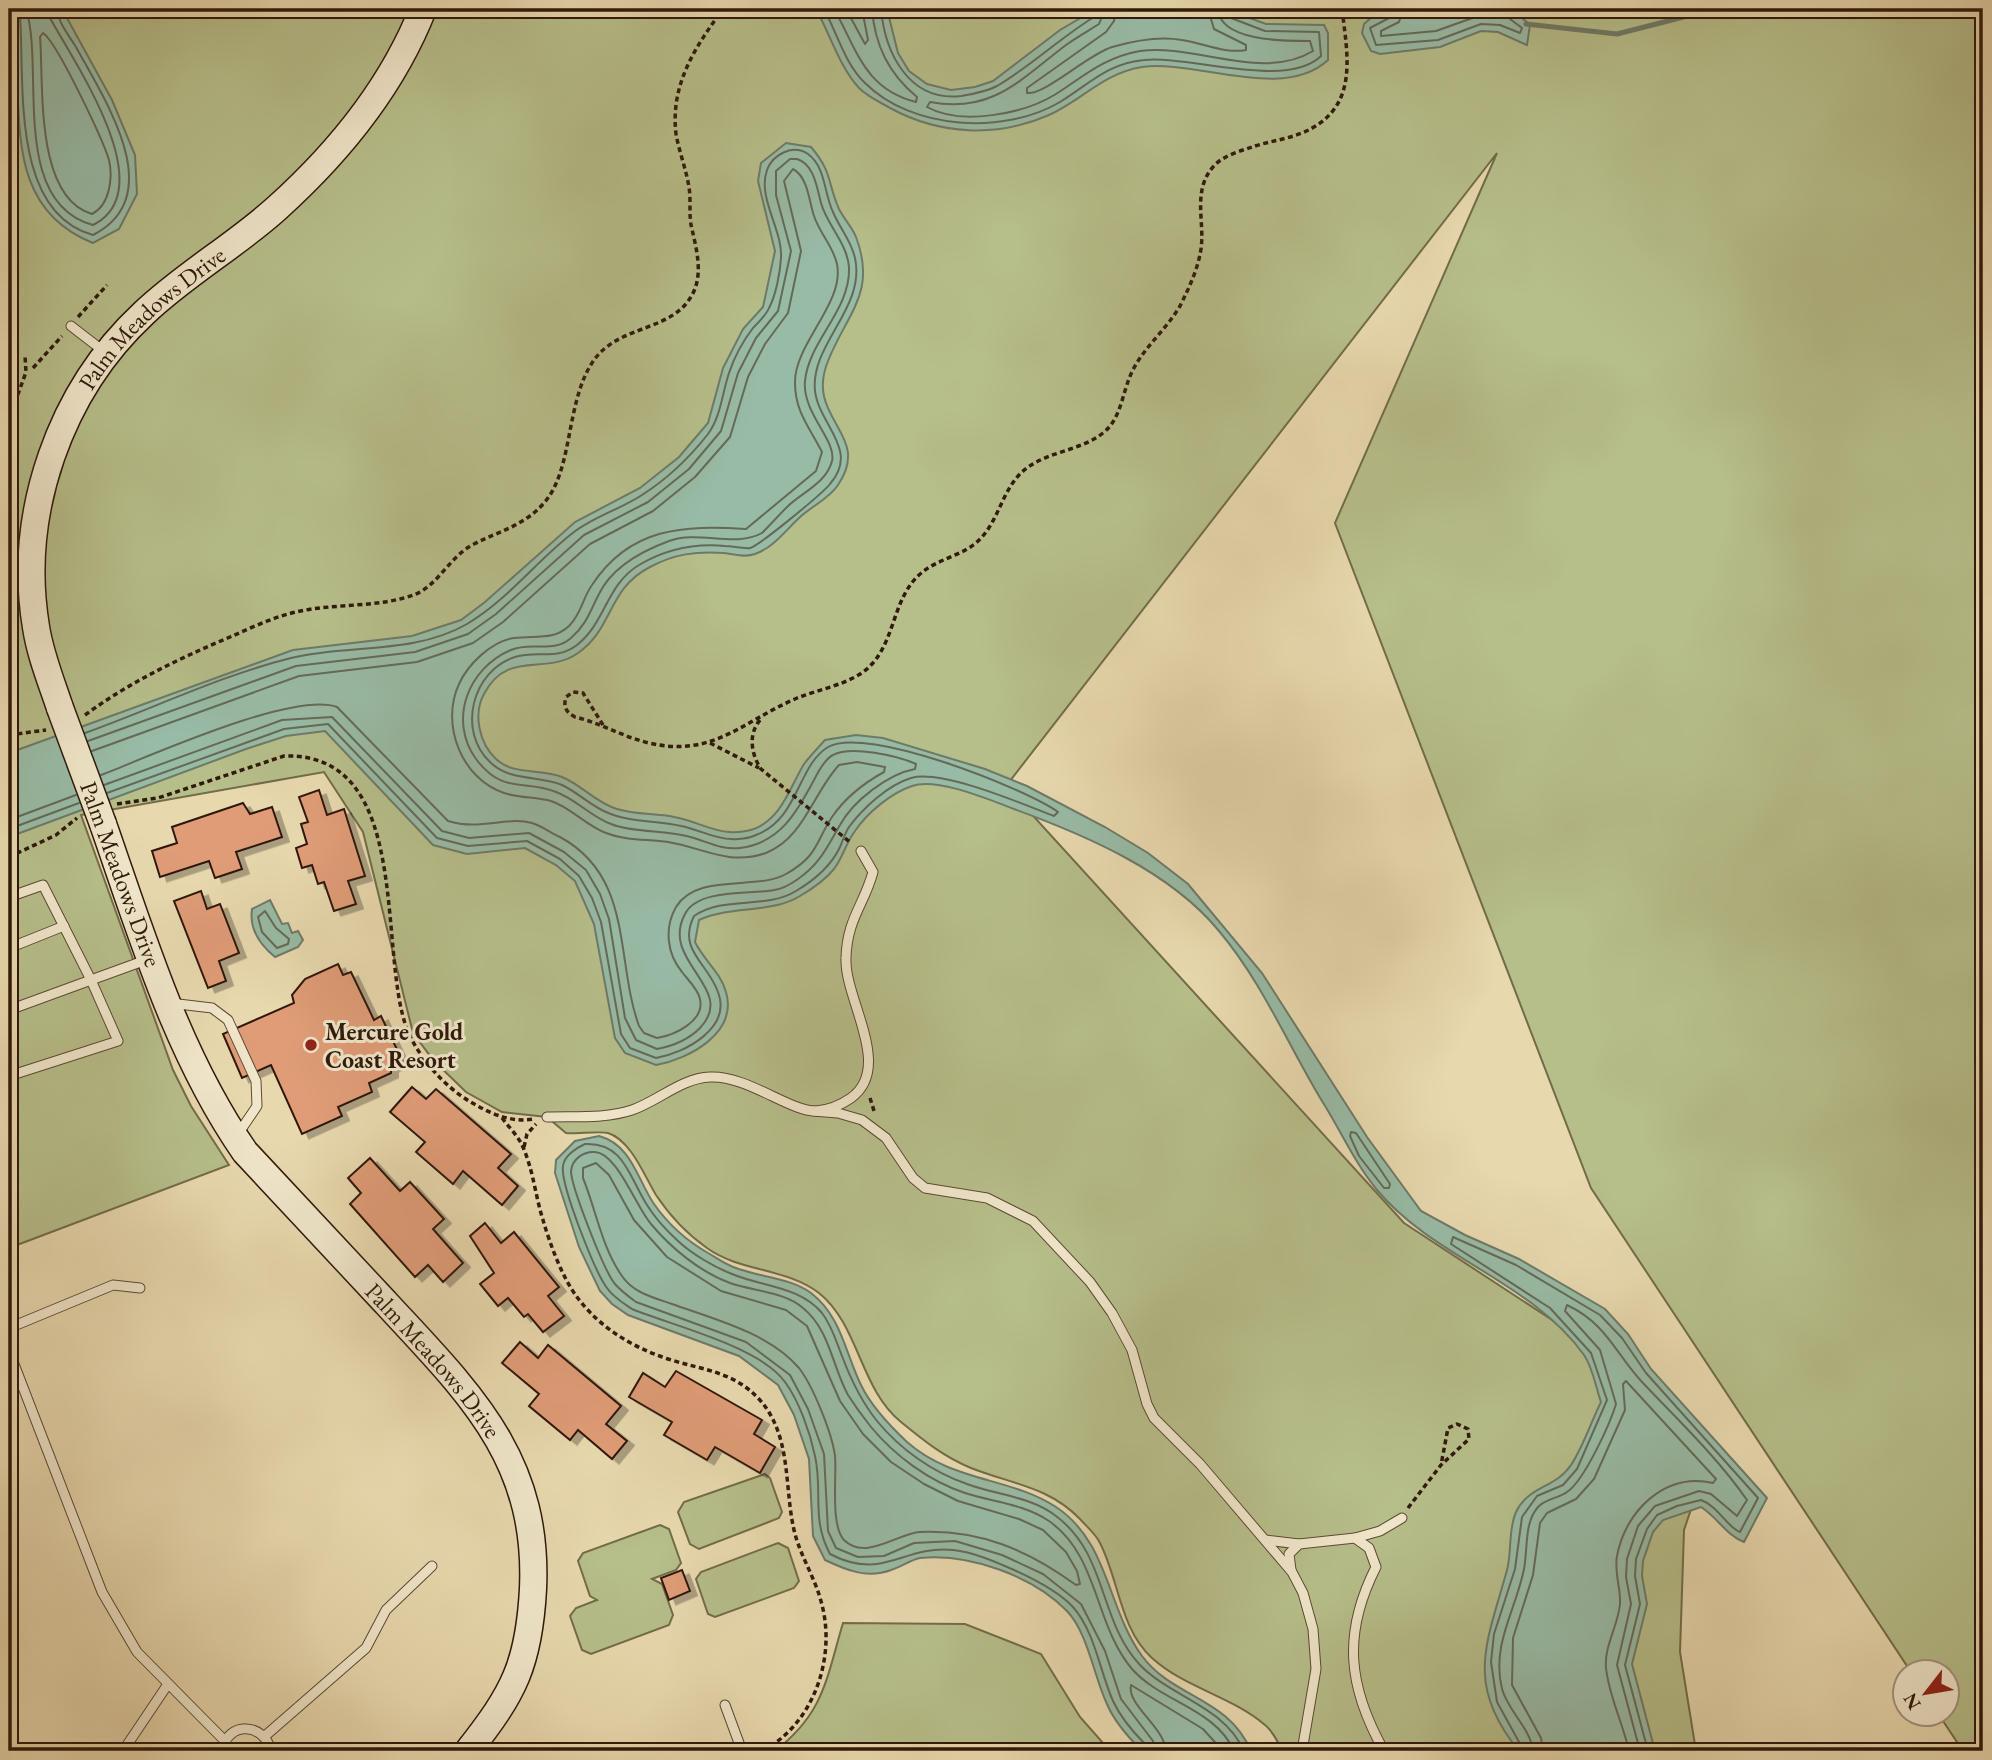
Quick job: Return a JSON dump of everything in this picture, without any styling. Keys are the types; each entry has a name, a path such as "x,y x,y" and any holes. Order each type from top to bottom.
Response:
{"street":[{"name":"Palm Meadows Drive","path":"424,9 413,35 379,93 333,153 277,209 144,313 107,353 75,401 52,453 38,505 32,567 36,626 66,718 189,1058 220,1116 235,1138 461,1384 512,1462 530,1514 534,1560 527,1652 492,1721 468,1751"}],"lane":[{"path":"71,326 107,353"},
{"path":"813,1111 835,1106 853,1096 864,1083 869,1069 845,959 852,917 870,886 873,872 861,851"},
{"path":"9,897 43,885 118,1041 9,1076"},
{"path":"9,948 64,926"},
{"path":"9,1010 151,958"},
{"path":"168,1002 212,1008 228,1020 256,1081 257,1093 257,1106 235,1138"},
{"path":"547,1117 602,1115 631,1110 685,1083 709,1076 733,1079 813,1111 838,1113 862,1120 886,1138 913,1178 925,1188 948,1195 987,1198 1008,1206 1033,1221 1056,1242 1112,1313 1132,1350 1147,1404 1154,1418 1200,1464 1292,1572"},
{"path":"9,1328 113,1285 140,1288"},
{"path":"9,1351 102,1592 137,1653 225,1741"},
{"path":"1265,1540 1299,1544 1354,1538 1380,1531 1402,1518"},
{"path":"1354,1538 1369,1548 1376,1567 1359,1614 1353,1648 1355,1678 1361,1705 1384,1751"},
{"path":"1299,1544 1289,1554 1288,1562 1309,1611 1315,1669 1302,1751"},
{"path":"265,1736 366,1648 386,1610 432,1566"},
{"path":"123,1751 168,1684"},
{"path":"725,1705 742,1751"},
{"path":"222,1751 225,1741 242,1728 250,1728 265,1736 271,1751"}],"path":[{"path":"9,735 66,718 166,664 266,622 296,612 395,600 417,593 433,582 472,545 516,526 540,508 557,483 568,428 590,366 605,346 624,334 667,319 682,309 693,294 699,272 690,220 690,191 676,134 676,111 688,60 723,9"},
{"path":"603,725 583,693 573,692 566,697 567,712 648,743 678,747 709,743 737,732 788,702 851,678 870,667 888,638 907,591 919,575 978,542 988,530 1009,487 1024,471 1041,459 1088,444 1107,430 1120,409 1131,372 1165,330 1194,276 1201,249 1202,187 1213,167 1232,154 1300,134 1323,122 1340,102 1349,71 1342,9"},
{"path":"9,419 26,372 25,356"},
{"path":"764,716 755,726 752,741 754,759 761,769 861,851"},
{"path":"709,743 761,769"},
{"path":"9,856 56,835 74,819 158,798 284,756 304,756 345,775 360,794 385,870 398,999 416,1049 463,1097 502,1118 526,1121 547,1117"},
{"path":"869,1069 870,1098 886,1138"},
{"path":"523,1150 527,1134 534,1125 547,1117"},
{"path":"502,1118 523,1150 543,1220 560,1262 576,1296 598,1322 629,1343 670,1359 706,1367 737,1380 760,1401 776,1430 788,1466 794,1530 823,1606 827,1638 823,1672 810,1702 795,1727 762,1751"},
{"path":"1402,1518 1441,1465 1469,1439 1468,1429 1457,1424 1448,1428 1441,1465"}],"shaded area":[{"path":"9,9 1983,9 1983,1751 1963,1751 1948,1728 1960,1728 1960,1658 1902,1658 1591,1188 1335,523 1497,153 1006,786 1404,1223 1627,1369 1707,1462 1684,1530 1680,1652 1696,1751 1283,1751 1270,1730 1252,1715 1165,1668 1141,1646 1133,1633 1106,1557 1091,1530 1055,1499 961,1464 934,1448 901,1422 887,1408 877,1392 843,1322 819,1293 793,1279 734,1262 700,1243 667,1210 630,1151 616,1137 605,1132 566,1133 547,1117 502,1112 466,1092 434,1061 413,1033 363,832 324,772 81,815 173,1070 191,1106 229,1165 9,1248"},
{"path":"765,1474 770,1478 782,1512 779,1518 699,1549 690,1544 678,1512 684,1502"},
{"path":"660,1525 669,1529 681,1563 676,1570 652,1579 662,1584 673,1615 669,1625 591,1654 582,1650 570,1616 576,1608 597,1600 590,1596 578,1561 583,1553"},
{"path":"778,1543 788,1548 799,1581 794,1588 715,1617 708,1614 696,1579 701,1572"},
{"path":"843,1623 965,1624 1041,1654 1080,1717 1110,1751 775,1751 804,1723 814,1709 827,1679"}],"water":[{"path":"9,9 62,9 112,100 135,155 137,194 119,229 93,243 66,229 47,210 33,189 25,165 21,139 13,20"},
{"path":"816,9 887,9 898,53 909,71 927,84 951,90 993,81 1060,30 1096,9 1225,9 1266,24 1324,25 1328,33 1328,60 1309,72 1287,78 1263,79 1187,68 1142,67 1116,75 1049,115 1009,127 969,130 929,124 870,97 846,70"},
{"path":"1402,9 1512,9 1530,25 1527,45 1498,32 1481,31 1440,47 1380,54 1371,51 1362,33 1364,24 1372,17"},
{"path":"786,143 811,147 818,156 839,209 856,237 862,256 863,273 857,302 828,361 823,381 824,398 848,452 847,467 838,485 830,495 803,514 774,543 762,551 747,556 695,553 677,556 650,567 626,586 598,632 578,653 553,663 515,667 493,680 484,694 479,710 478,719 485,745 496,759 511,768 562,777 602,803 617,809 674,817 715,830 735,832 754,829 772,817 804,764 825,740 856,735 883,738 985,769 1027,786 1148,853 1188,884 1262,973 1367,1137 1421,1211 1465,1235 1519,1259 1605,1309 1628,1334 1651,1369 1767,1498 1744,1542 1732,1535 1701,1507 1663,1520 1653,1532 1643,1561 1642,1576 1647,1604 1632,1664 1655,1751 1519,1751 1491,1705 1486,1684 1488,1642 1507,1570 1516,1512 1528,1497 1565,1473 1601,1402 1587,1360 1562,1329 1537,1308 1511,1288 1426,1234 1400,1214 1377,1190 1354,1157 1262,992 1219,931 1176,890 1125,857 1069,831 963,791 923,784 904,789 880,804 866,817 834,869 800,896 777,905 725,912 699,920 695,942 724,985 728,1007 725,1020 718,1032 696,1050 656,1065 625,1053 615,1038 594,924 575,881 556,865 525,848 467,854 433,845 325,731 286,736 246,749 9,837 9,753 293,650 412,636 461,620 575,522 640,488 679,457 708,423 723,368 743,329 763,307 775,251 758,181 761,163"},
{"path":"270,900 282,924 288,923 292,933 298,931 303,940 298,947 275,957 257,936 252,924 252,909"},
{"path":"599,1136 619,1147 659,1211 693,1243 732,1267 803,1288 821,1302 836,1324 865,1393 881,1415 907,1442 943,1465 1038,1497 1073,1521 1087,1538 1097,1557 1130,1637 1142,1656 1169,1681 1229,1719 1251,1751 1142,1751 1122,1729 1110,1710 1074,1620 1053,1598 1018,1578 979,1563 939,1557 920,1558 874,1574 849,1570 825,1560 813,1536 809,1459 794,1415 778,1385 739,1356 628,1315 600,1291 579,1247 555,1173 556,1160 575,1141"}],"building":[{"path":"319,790 327,815 344,809 365,876 348,881 356,904 334,911 324,882 318,884 312,865 302,868 296,848 307,844 301,824 308,822 299,797"},
{"path":"243,803 250,814 272,807 282,837 236,852 242,869 215,878 209,861 160,877 152,851 177,843 172,827"},
{"path":"201,891 207,909 220,904 239,953 219,961 226,981 208,988 174,901"},
{"name":"Mercure Gold Coast Resort","path":"338,964 343,975 351,972 374,1020 381,1016 403,1062 391,1067 391,1073 369,1083 372,1092 338,1107 342,1116 302,1134 271,1065 242,1078 223,1034 294,1003 292,995 305,979"},
{"path":"412,1087 426,1099 436,1089 511,1154 498,1168 518,1186 502,1205 463,1171 453,1184 416,1152 425,1142 390,1112"},
{"path":"370,1158 400,1191 410,1182 444,1219 433,1229 463,1263 443,1282 428,1265 415,1277 350,1204 361,1193 348,1178"},
{"path":"485,1223 501,1243 514,1232 559,1287 548,1296 564,1316 543,1332 528,1314 524,1317 508,1298 498,1306 480,1284 494,1273 470,1236"},
{"path":"520,1342 538,1358 548,1345 621,1406 606,1424 627,1441 612,1459 578,1430 570,1440 529,1406 539,1394 502,1363"},
{"path":"676,1371 762,1420 754,1434 775,1447 760,1473 715,1447 707,1460 664,1435 672,1422 629,1397 643,1373 665,1387"},
{"path":"682,1570 690,1591 669,1600 661,1578"}],"waterway":[{"path":"1526,24 1617,34 1715,9"}],"place":[{"name":"Mercure Gold Coast Resort","path":"311,1045"}]}
